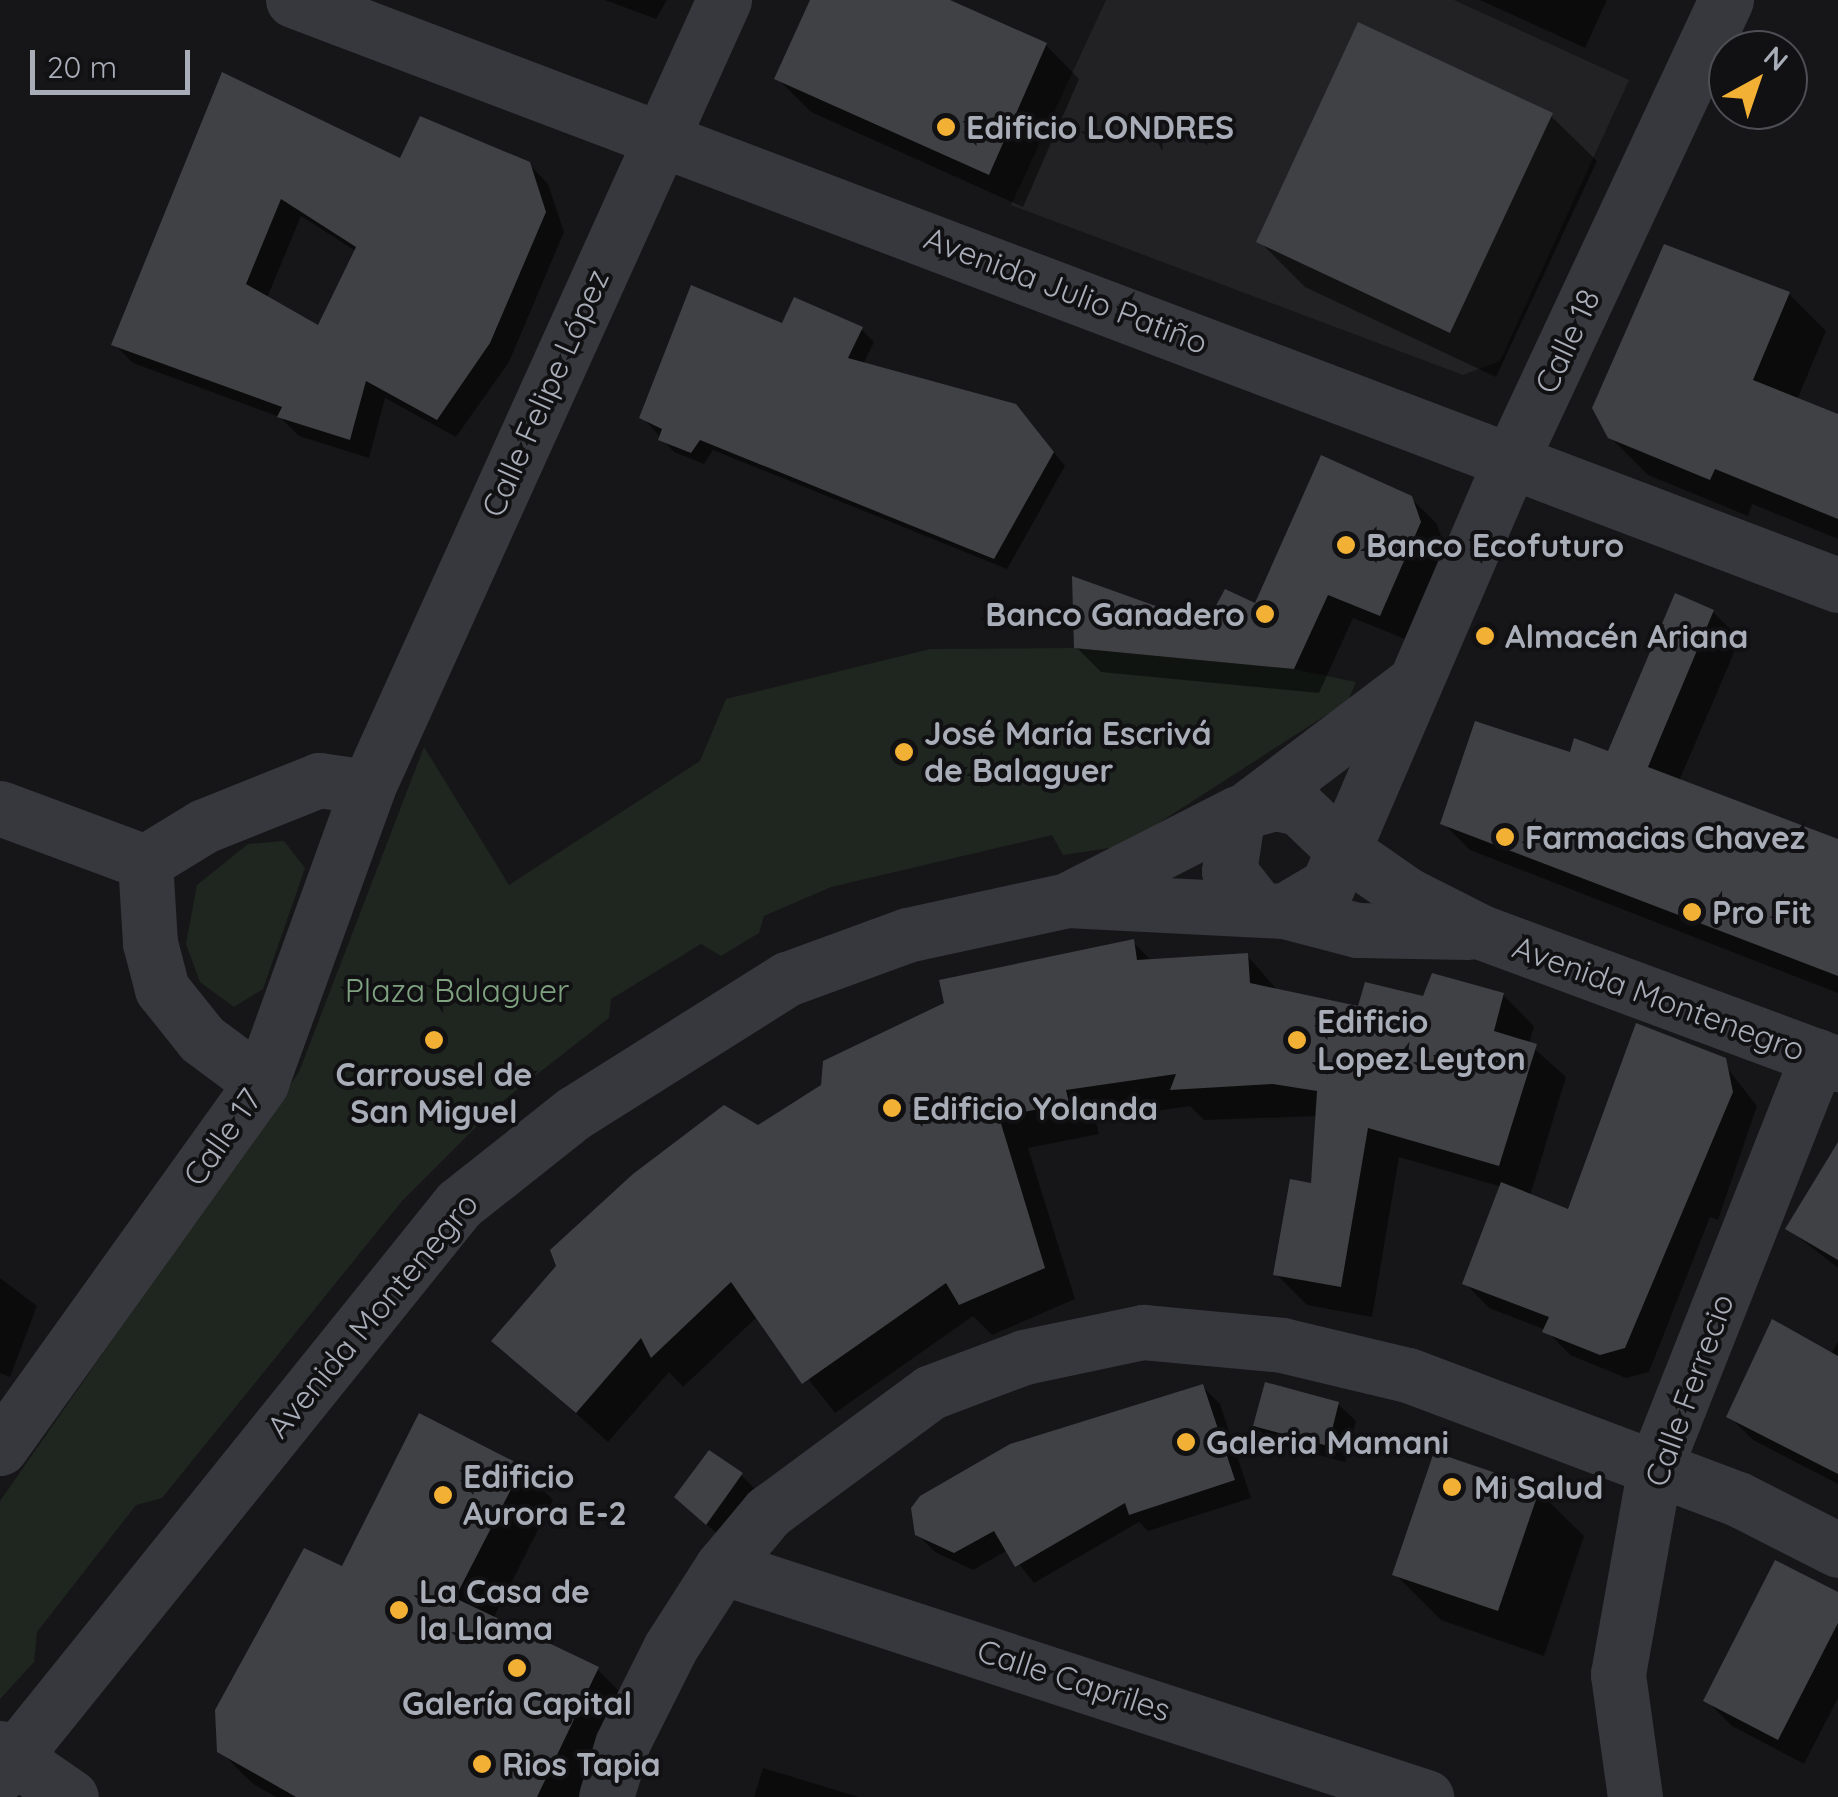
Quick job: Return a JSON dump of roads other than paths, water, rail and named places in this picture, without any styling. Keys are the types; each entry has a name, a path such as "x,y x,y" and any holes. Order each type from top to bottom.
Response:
{"street":[{"name":"Avenida Julio Patiño","path":"293,0 658,141 746,168 1838,584"},
{"name":"Calle Felipe López","path":"368,788 724,0"},
{"name":"Calle 18","path":"1343,850 1511,460 1726,0"},
{"name":"Calle 18","path":"1244,810 1413,684"},
{"path":"145,862 204,826 319,780 368,788"},
{"name":"Calle 17","path":"0,1448 261,1083 368,788"},
{"path":"0,808 145,862"},
{"path":"1299,808 1343,850 1328,884 1272,910 1229,872 1244,810 1299,808"},
{"name":"Avenida Montenegro","path":"1067,900 1244,810"},
{"name":"Avenida Montenegro","path":"1343,850 1406,894 1481,932 1828,1060"},
{"path":"145,862 150,942 162,988 202,1039 261,1083"},
{"name":"Avenida Montenegro","path":"4,1760 459,1204 574,1112 787,979 907,934 1067,900 1272,910 1358,930 1481,932"},
{"name":"Calle Ferrecio","path":"1636,1797 1618,1674 1655,1467 1828,1060"},
{"path":"606,1797 646,1696 722,1567 768,1512 931,1392 1024,1358 1143,1332 1282,1345 1408,1374 1655,1467 1803,1528 1838,1550"},
{"name":"Calle Capriles","path":"722,1567 1426,1797"},
{"path":"4,1760 70,1797"}],"place":[{"name":"Edificio LONDRES","path":"946,127"},
{"name":"Banco Ecofuturo","path":"1346,545"},
{"name":"Banco Ganadero","path":"1265,614"},
{"name":"Almacén Ariana","path":"1485,636"},
{"name":"José María Escrivá de Balaguer","path":"904,752"},
{"name":"Farmacias Chavez","path":"1505,837"},
{"name":"Pro Fit","path":"1692,912"},
{"name":"Carrousel de San Miguel","path":"434,1040"},
{"name":"Edificio Lopez Leyton","path":"1297,1040"},
{"name":"Edificio Yolanda","path":"892,1108"},
{"name":"Galeria Mamani","path":"1186,1442"},
{"name":"Mi Salud","path":"1452,1487"},
{"name":"Edificio Aurora E-2","path":"443,1495"},
{"name":"La Casa de la Llama","path":"399,1610"},
{"name":"Galería Capital","path":"517,1668"},
{"name":"Rios Tapia","path":"482,1764"}],"park label":[{"name":"Plaza Balaguer","path":"457,990"}]}
